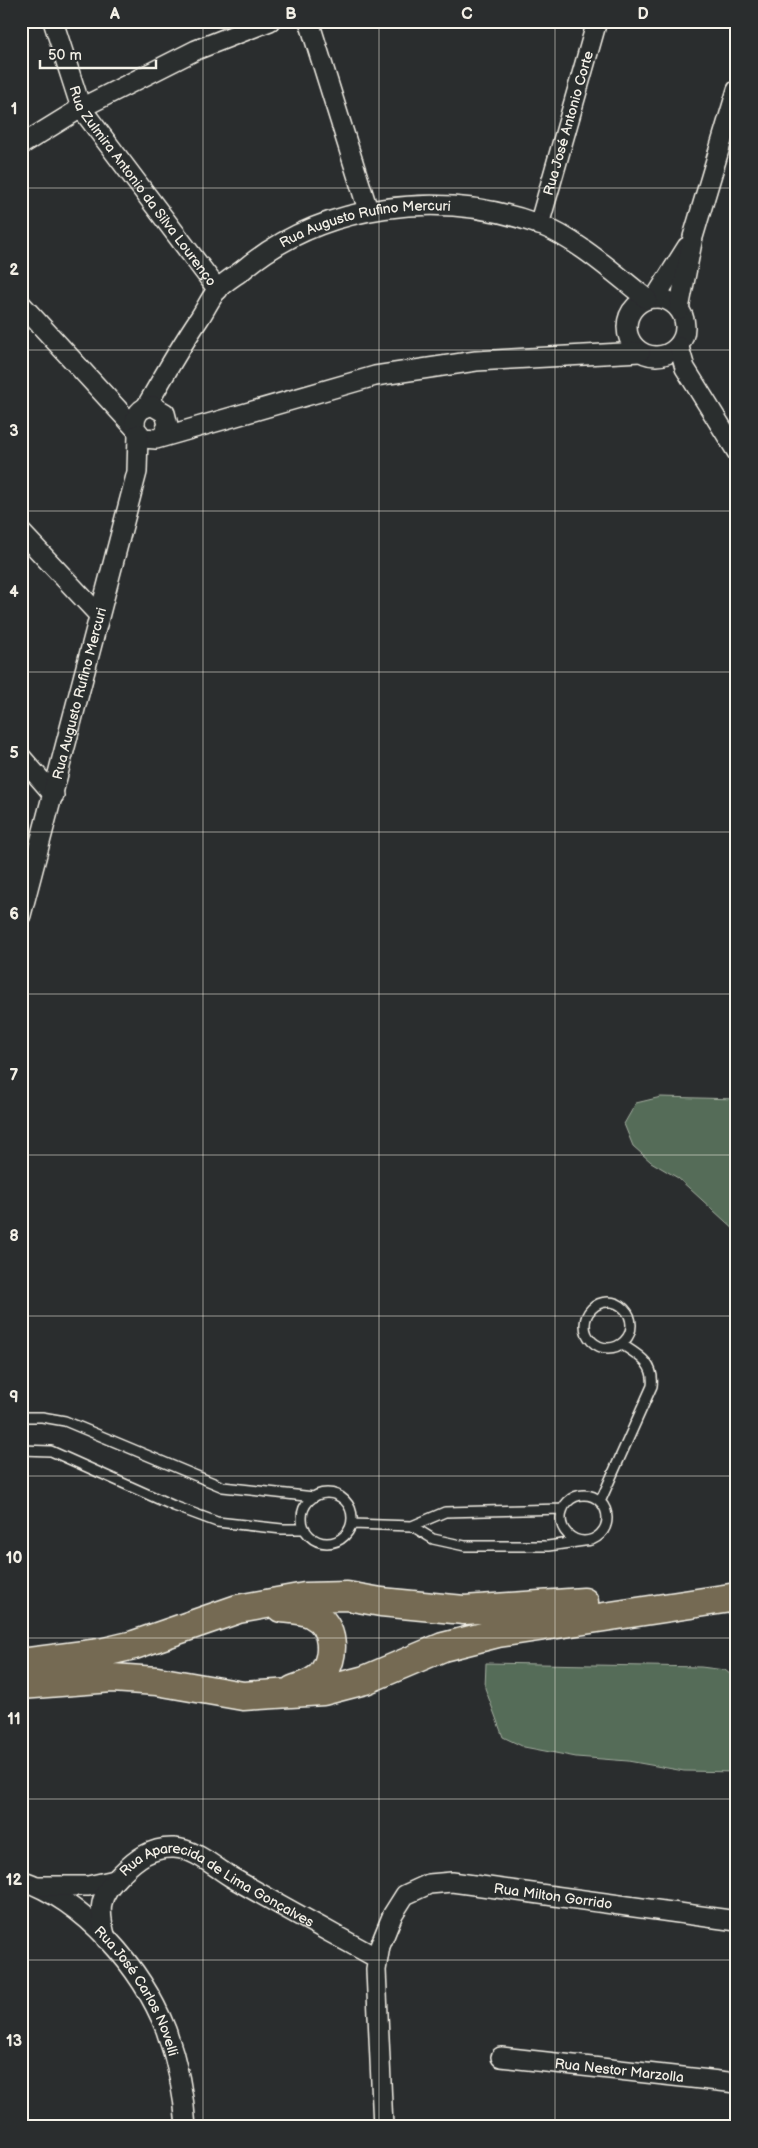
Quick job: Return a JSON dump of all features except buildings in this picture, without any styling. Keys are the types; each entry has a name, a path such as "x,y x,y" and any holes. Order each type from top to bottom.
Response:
{"main road":[{"path":"21,1663 100,1653 134,1645 238,1609 305,1598 347,1596 381,1602 464,1610 576,1603 737,1586"},
{"path":"21,1685 112,1678 157,1681 243,1696 324,1691 365,1680 444,1647 498,1633 737,1596"},
{"path":"238,1609 275,1607 298,1609 312,1614 327,1629 331,1651 330,1661 320,1676 311,1684 280,1694"}],"street":[{"name":"Rua Zulmira Antonio da Silva Lourenço","path":"53,21 81,108 218,290"},
{"path":"21,145 81,108 196,50 270,21"},
{"path":"309,21 368,210"},
{"name":"Rua José Antonio Corte","path":"539,224 597,21"},
{"path":"679,310 693,237 737,90"},
{"name":"Rua Augusto Rufino Mercuri","path":"149,408 180,346 218,290 262,253 316,226 368,210 430,206 492,212 539,224 586,251 646,301"},
{"path":"634,345 628,319 646,301 693,237"},
{"path":"21,304 114,403 136,431 149,440 162,434 195,429 375,376 476,362 586,355 634,345 657,357 675,350 686,326 679,310 673,303 646,301"},
{"path":"675,350 737,452"},
{"path":"114,403 149,408 164,413 162,434"},
{"path":"136,431 134,421 149,408"},
{"name":"Rua Augusto Rufino Mercuri","path":"21,915 54,795 137,472 136,431"},
{"name":"Rua Augusto Rufino Mercuri","path":"137,472 162,434"},
{"path":"21,532 100,615"},
{"path":"21,757 54,795"},
{"name":"Rua Aparecida de Lima Gonçalves","path":"106,1938 100,1908 101,1901 114,1880 146,1853 166,1848 182,1849 377,1958"},
{"name":"Rua José Carlos Novelli","path":"21,1880 40,1886 80,1912 106,1938 140,1982 165,2029 183,2092 186,2127"},
{"name":"Rua José Carlos Novelli","path":"40,1886 88,1886 114,1880"},
{"name":"Rua Milton Gorrido","path":"383,2127 377,1958 388,1924 405,1895 429,1884 452,1882 737,1921"},
{"name":"Rua Nestor Marzolla","path":"501,2057 737,2082"}],"lane":[{"path":"600,1502 652,1386 654,1376 643,1358 621,1344 606,1348 598,1346 587,1334 586,1318 596,1306 611,1302 625,1309 632,1324 631,1332 621,1344"},
{"path":"21,1417 42,1416 65,1421 223,1487 314,1497 331,1493 346,1500 351,1507 352,1524 342,1538 334,1542 317,1541 305,1529 303,1522 304,1507 314,1497"},
{"path":"21,1450 51,1451 174,1506 217,1522 282,1529 305,1529"},
{"path":"352,1524 412,1526 445,1512 562,1509 575,1497 593,1497 605,1509 605,1527 593,1539 548,1546 465,1546 433,1539 412,1526"},
{"path":"562,1509 562,1526 568,1534 584,1541"}],"green space":[{"path":"661,1097 737,1099 737,1232 678,1178 651,1162 633,1146 624,1124 636,1103"},
{"path":"486,1663 701,1667 725,1670 737,1680 737,1772 684,1771 628,1761 576,1757 524,1747 503,1737 485,1688"}]}
